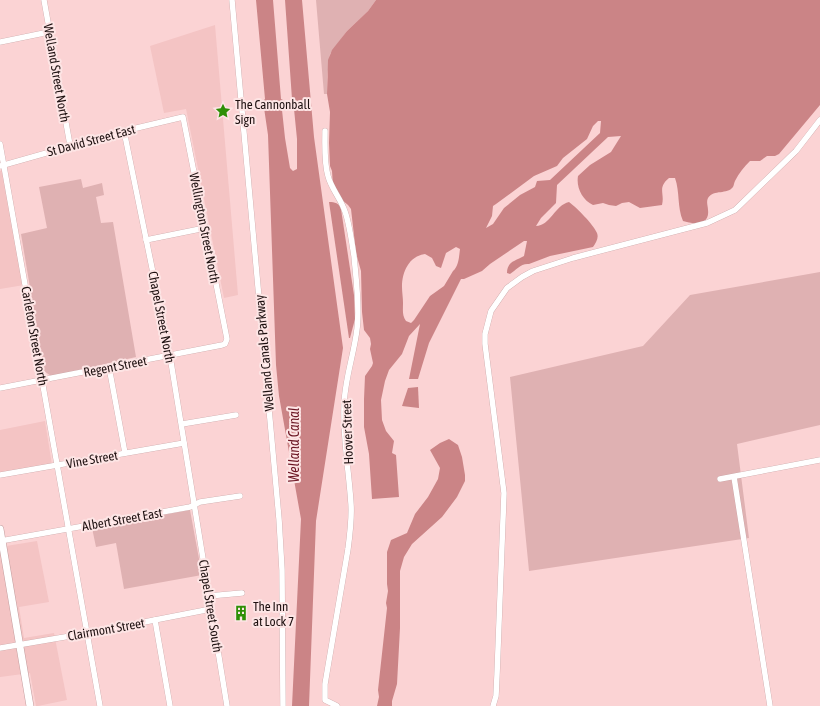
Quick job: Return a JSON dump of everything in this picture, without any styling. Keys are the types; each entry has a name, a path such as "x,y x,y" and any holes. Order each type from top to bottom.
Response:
{"main road":[{"path":"0,529 30,706"}],"street":[{"name":"Welland Street North","path":"44,0 70,145"},
{"name":"Welland Canals Parkway","path":"232,0 279,518 282,570 283,706"},
{"path":"0,42 49,32"},
{"name":"St David Street East","path":"2,166 70,145 183,117"},
{"name":"Wellington Street North","path":"183,117 227,339"},
{"path":"493,706 496,696 504,493 485,344 485,334 491,311 507,288 533,271 573,258 707,223 735,210 796,151 820,120"},
{"name":"Chapel Street North","path":"124,131 170,356 195,505"},
{"name":"Hoover Street","path":"325,131 325,159 328,177 334,192 344,209 354,256 358,316 344,405 345,439 351,505 350,528 348,549 325,684 325,700 337,706"},
{"name":"Carleton Street North","path":"0,144 2,166 43,380 100,706"},
{"path":"146,240 204,228"},
{"name":"Regent Street","path":"0,388 222,345 225,344 227,339"},
{"path":"109,367 125,453"},
{"path":"182,424 236,415"},
{"name":"Vine Street","path":"0,476 184,443"},
{"path":"720,479 820,460"},
{"path":"734,477 770,706"},
{"name":"Albert Street East","path":"1,541 195,505 200,502 240,496"},
{"name":"Chapel Street South","path":"195,505 227,706"},
{"path":"209,596 242,593"},
{"name":"Clairmont Street","path":"0,648 88,634 211,609"},
{"path":"155,620 170,706"}],"shaded area":[{"path":"316,0 376,0 368,11 347,31 330,54 327,77 327,94 324,94"},
{"path":"215,25 238,295 224,298 186,109 164,113 150,46"},
{"path":"3,170 24,285 0,289 0,171"},
{"path":"81,179 83,188 102,183 104,195 96,197 101,223 113,222 136,357 51,376 44,371 21,234 47,228 39,187"},
{"path":"820,272 820,425 737,444 749,538 529,571 510,377 643,346 690,295"},
{"path":"45,421 52,465 0,473 0,430"},
{"path":"190,510 202,575 124,589 116,543 96,547 92,528"},
{"path":"37,541 49,602 19,607 24,638 54,633 67,700 36,706 30,673 0,677 0,547"}],"water":[{"name":"Welland Canal","path":"256,0 273,0 281,99 283,100 284,110 282,110 285,138 290,168 293,171 297,169 297,139 292,99 285,0 302,0 314,137 343,348 316,521 309,706 292,706 301,519 279,396 276,365 268,135 263,101 265,99"},
{"path":"376,0 820,0 820,105 779,154 775,156 767,156 760,161 750,161 740,173 733,187 727,191 711,195 708,198 708,215 704,221 700,223 691,223 683,221 675,178 669,178 663,185 662,205 640,208 629,202 616,206 603,203 593,205 589,203 583,197 579,189 578,176 590,165 611,152 621,136 608,137 557,185 556,203 541,218 536,226 545,223 560,207 569,202 584,216 597,233 597,239 593,247 550,256 521,266 510,274 507,273 507,269 510,264 524,256 527,241 524,241 482,271 461,279 429,343 418,379 409,379 420,324 409,336 402,354 389,370 381,400 382,420 386,431 394,441 392,453 396,455 399,497 372,499 369,454 364,427 365,376 373,363 370,349 371,344 370,338 364,330 361,271 356,253 351,209 341,199 333,186 329,143 330,112 327,94 328,60 332,50 347,31 368,11","holes":["598,121 601,121 600,133 550,180 537,181 535,187 520,195 504,208 493,224 486,228 492,216 493,206 534,176 557,166 563,158 587,139 593,126","456,247 460,249 458,264 444,286 430,296 411,323 406,321 403,313 402,281 405,270 411,261 419,255 425,254 432,258 436,266 441,268 446,253"]},
{"path":"329,202 336,203 341,209 354,295 355,319 350,338 349,338"},
{"path":"418,387 419,408 402,406 408,388"},
{"path":"449,439 458,445 462,457 465,481 457,497 442,517 412,544 404,557 400,571 400,628 397,684 392,706 377,706 387,608 387,552 391,540 407,533 415,514 428,497 438,479 440,468 430,450"}],"place":[{"name":"The Cannonball Sign","path":"223,111"},
{"name":"The Inn at Lock 7","path":"241,613"}]}
